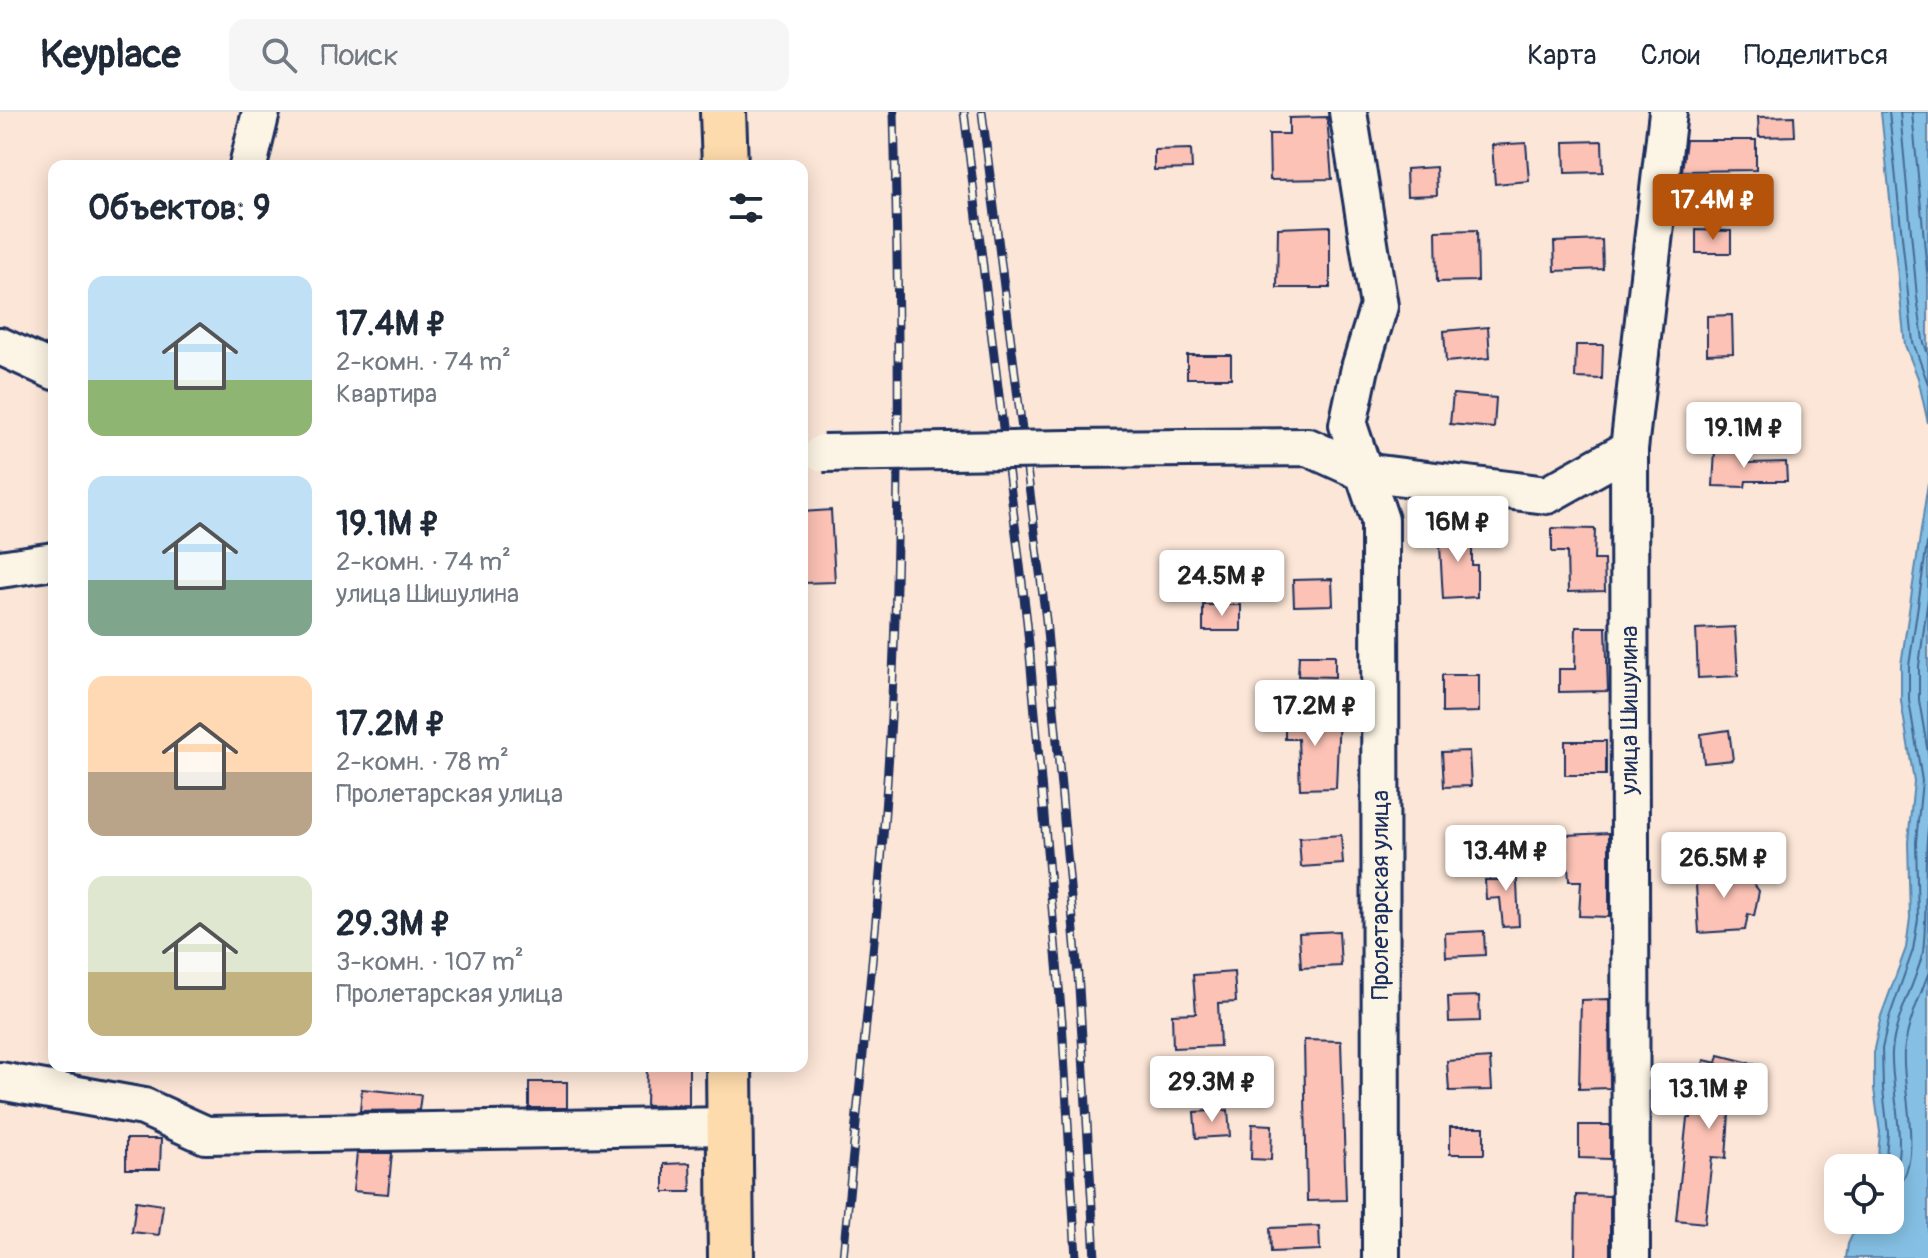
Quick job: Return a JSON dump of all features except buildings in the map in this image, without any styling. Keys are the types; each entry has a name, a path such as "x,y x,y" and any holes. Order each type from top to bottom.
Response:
{"main road":[{"path":"723,112 725,160"},
{"path":"729,1072 731,1258"}],"street":[{"path":"249,160 261,112"},
{"name":"Пролетарская улица","path":"1348,112 1379,306 1360,368 1348,425 1380,520 1381,1258"},
{"name":"улица Шишулина","path":"1631,1258 1629,449 1668,112"},
{"path":"0,346 48,368"},
{"path":"813,454 1308,447 1363,472 1547,495 1629,449"},
{"path":"0,569 48,562"},
{"path":"0,1081 144,1107 206,1135 728,1126"}],"water":[{"path":"1881,112 1928,112 1928,423 1918,378 1905,345"},
{"path":"1928,483 1928,1258 1846,1258 1853,1234 1904,1234 1904,1154 1878,1154 1880,1132 1874,1089 1874,1049 1881,1016 1906,948 1910,918 1908,842 1914,781 1901,701 1901,665"}],"railway":[{"path":"843,1258 877,908 892,698 898,405 894,112"},
{"path":"964,112 1027,622 1062,1021 1076,1258"},
{"path":"982,112 1046,620 1079,987 1095,1258"}]}
